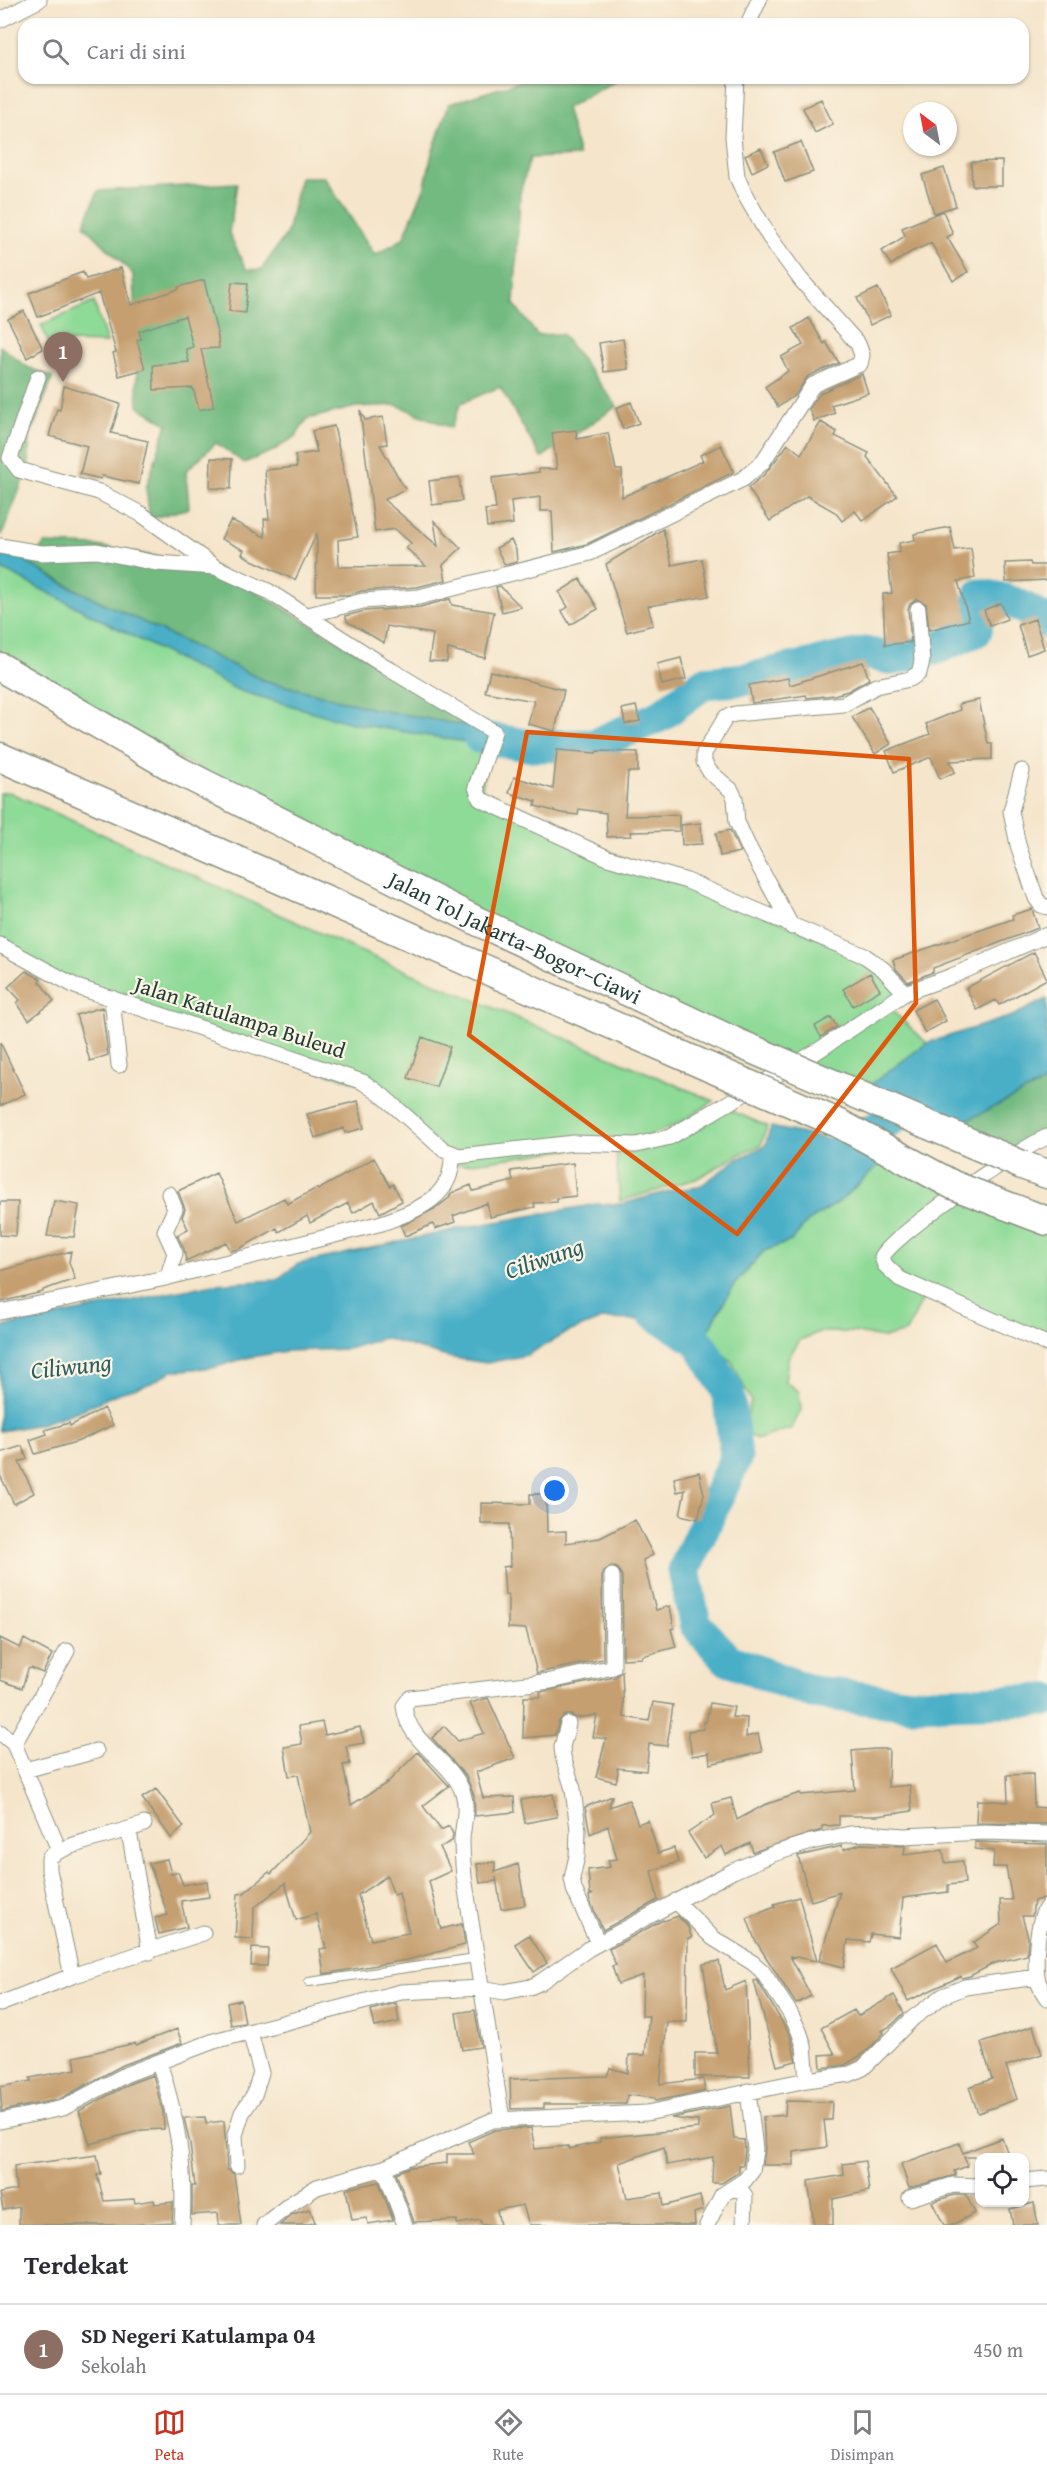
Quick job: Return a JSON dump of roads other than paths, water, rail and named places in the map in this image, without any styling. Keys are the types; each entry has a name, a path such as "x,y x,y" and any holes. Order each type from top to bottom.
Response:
{"highway":[{"name":"Jalan Tol Jakarta–Bogor–Ciawi","path":"0,667 189,776 479,922 733,1041 1035,1169"},
{"name":"Jalan Tol Jakarta–Bogor–Ciawi","path":"0,757 838,1123 953,1185 1047,1221"},
{"path":"0,776 41,792 157,824"}],"street":[{"path":"0,20 39,0"},
{"path":"751,18 759,0"},
{"path":"308,615 363,601 419,597 590,553 743,479 762,463 813,385 860,364 862,355 858,344 795,272 757,217 737,177 733,137 736,84"},
{"path":"38,377 10,458 13,466 19,470 99,492 141,514 215,567 252,582 308,615 386,667 494,732 476,787 480,799 608,858 687,881 876,962 905,993"},
{"path":"0,546 41,553 97,550 156,563 215,567"},
{"path":"792,927 737,822 735,798 731,790 710,772 704,762 704,753 726,717 735,714 844,704 876,686 910,680 919,673 922,661 918,609"},
{"path":"1022,771 1011,811 1018,845 1036,898 1041,905 1047,907"},
{"path":"0,1312 168,1276 382,1223 403,1215 442,1192 451,1176 452,1154 481,1154 574,1143 636,1145 670,1137 819,1050 905,993 952,976 1047,935"},
{"name":"Jalan Katulampa Buleud","path":"0,945 77,987 363,1082 452,1154"},
{"path":"112,998 119,1065"},
{"path":"1047,1137 1028,1146 948,1202 892,1243 882,1257 885,1265 900,1279 1047,1344"},
{"path":"168,1276 175,1253 165,1231 175,1209 169,1194"},
{"path":"502,2119 476,1958 463,1856 465,1801 462,1792 446,1768 414,1735 405,1714 405,1703 410,1698 541,1682 612,1668 615,1666 611,1624 612,1576"},
{"path":"14,1744 67,1651"},
{"path":"568,1724 562,1747 567,1774 573,1789 578,1830 577,1856 572,1878 574,1889 598,1943"},
{"path":"0,1732 14,1744 59,1850"},
{"path":"25,1770 96,1751"},
{"path":"72,1976 48,1870 49,1858 59,1850 129,1831 144,1824"},
{"path":"129,1831 150,1952"},
{"path":"0,2121 63,2108 127,2074 214,2042 401,1992 481,1988 504,1992 530,1987 598,1943 676,1901 773,1854 811,1842 850,1834 904,1836 984,1832 1047,1834"},
{"path":"676,1901 713,1938 762,1971 799,2031 804,2046 807,2079"},
{"path":"1047,1906 1040,1920 1037,1977 1047,1998"},
{"path":"0,2004 72,1976 203,1933"},
{"path":"264,2225 317,2187 384,2168 435,2147 477,2125 502,2119 647,2113 807,2079 850,2074 863,2068 922,2009 954,1991 1037,1977"},
{"path":"237,2165 235,2135 242,2114 254,2095 261,2073 250,2032"},
{"path":"159,2062 179,2132 184,2198 182,2225"},
{"path":"707,2225 717,2203 730,2189 750,2175 755,2162 748,2091"},
{"path":"384,2168 405,2225"},
{"path":"1029,2181 1047,2179"},
{"path":"910,2198 953,2185 975,2186"},
{"path":"730,2189 741,2190 745,2196 744,2225"}],"lane":[{"path":"309,1982 476,1958"}],"water":[{"path":"0,550 23,557 29,564 66,585 263,680 374,709 518,735 524,741 520,751 352,723 240,691 0,568"},
{"path":"1047,999 1047,1081 945,1131 858,1094 927,1043 1012,1016"},
{"path":"771,1127 892,1153 839,1202 807,1222 791,1241 764,1251 734,1285 706,1334 689,1340 644,1320 602,1319 566,1333 527,1355 487,1363 447,1357 384,1338 347,1349 286,1351 246,1358 216,1367 172,1371 151,1383 116,1394 81,1410 41,1424 0,1431 0,1327 214,1284 276,1280 298,1264 462,1228 597,1204 622,1204 673,1190 699,1187 736,1160 765,1146"}],"waterway":[{"path":"479,737 532,746 594,745 660,716 704,683 746,679 864,653 894,659 935,649 976,631 980,595 1015,604 1047,622"},
{"name":"Ciliwung","path":"838,1151 925,1099"},
{"path":"654,1314 697,1340 728,1391 736,1457 684,1570 695,1624 728,1660 812,1692 911,1704 1047,1700"}],"place":[{"name":"SD Negeri Katulampa 04","path":"63,382"}]}
